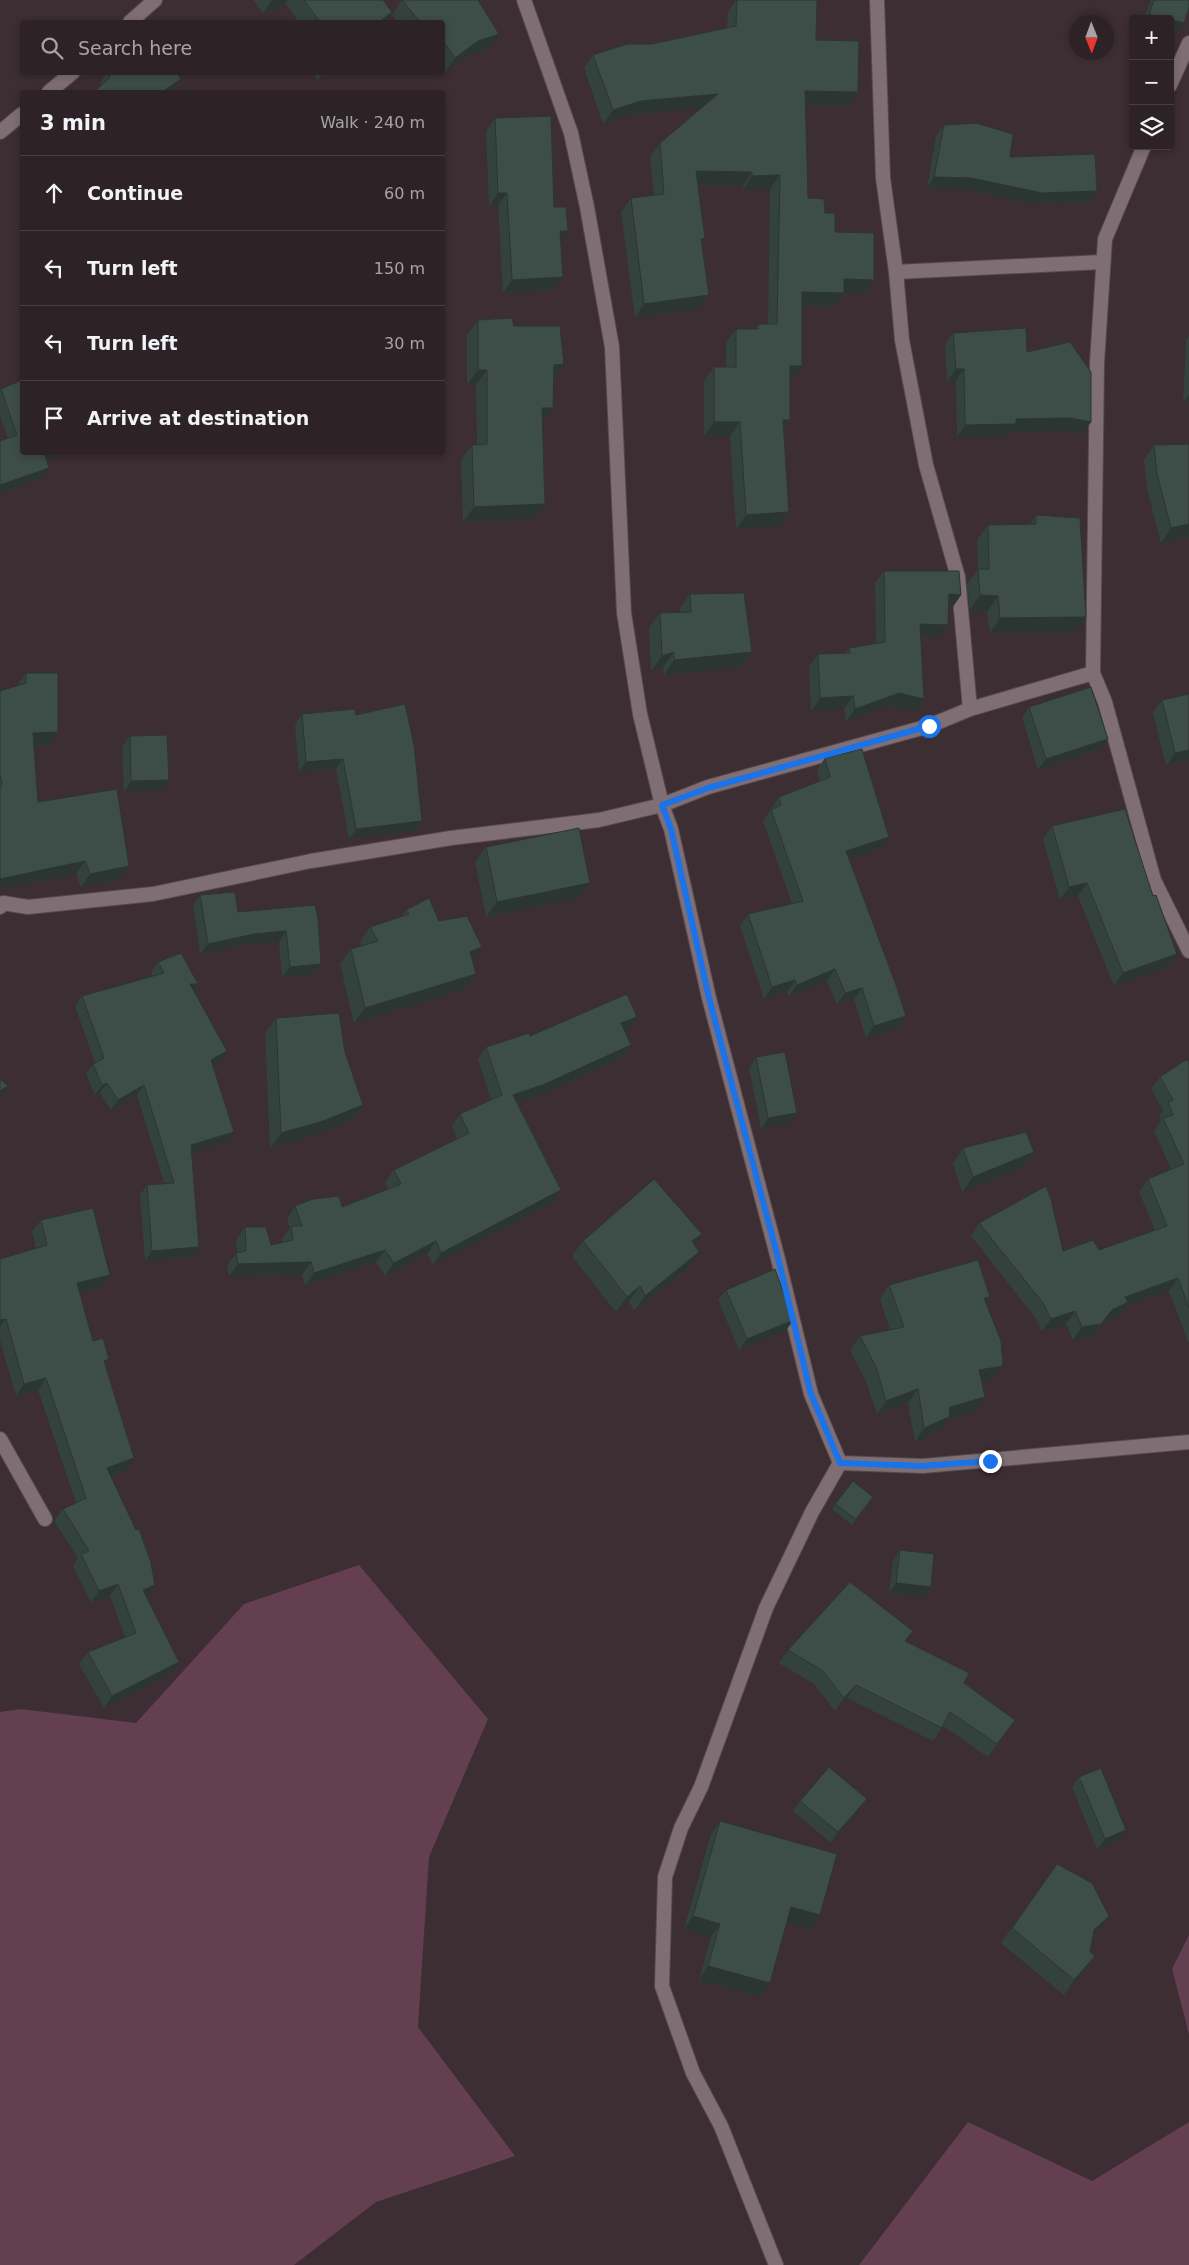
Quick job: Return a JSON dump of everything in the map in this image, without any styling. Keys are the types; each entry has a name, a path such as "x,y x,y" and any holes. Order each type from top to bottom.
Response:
{"street":[{"path":"132,20 154,0"},
{"path":"524,0 571,133 587,206 612,347 624,613 640,714 662,805 671,829 709,998 778,1258 811,1394 840,1463"},
{"path":"877,0 882,178 896,272 902,340 926,465 958,577 970,709"},
{"path":"1174,77 1189,43"},
{"path":"51,90 69,75"},
{"path":"0,132 20,116"},
{"path":"1142,150 1105,239 1097,372 1093,673 1105,702 1154,880 1189,951"},
{"path":"896,272 1103,262"},
{"path":"0,907 3,903 28,907 153,894 312,861 451,838 600,820 662,805 708,788 929,726 970,709 1093,673"},
{"path":"0,1439 45,1519"},
{"path":"840,1463 922,1466 1189,1442"},
{"path":"776,2265 721,2126 693,2073 662,1986 666,1877 681,1828 701,1787 766,1608 812,1512 840,1463"}],"shaded area":[{"path":"359,1565 488,1719 429,1857 418,2027 515,2156 376,2202 294,2265 0,2265 0,1712 21,1709 136,1723 244,1604"},
{"path":"1189,1935 1189,2034 1172,1969"},
{"path":"968,2122 1092,2181 1189,2122 1189,2265 859,2265"}],"building":[{"path":"304,0 383,0 392,12 382,20 319,20"},
{"path":"402,0 478,0 499,34 478,41 455,58 445,44 445,20 418,20"},
{"path":"737,0 817,0 816,40 859,41 858,92 805,91 808,198 824,199 825,213 835,213 835,232 874,233 874,280 844,279 844,293 802,292 802,366 790,366 790,420 783,420 789,512 746,515 740,422 714,422 714,367 736,367 736,329 758,329 758,324 777,324 780,175 752,176 752,172 696,171 705,238 701,239 709,295 644,304 631,198 664,194 660,143 718,94 641,101 613,110 593,55 627,44 652,44 736,26"},
{"path":"1154,0 1189,0 1189,8 1184,23 1174,20 1174,15 1149,14"},
{"path":"109,75 178,75 181,79 165,90 96,90 110,77"},
{"path":"551,116 554,207 566,207 568,231 560,231 563,277 512,280 507,193 498,193 495,118"},
{"path":"976,123 1013,134 1010,157 1095,154 1097,191 1042,193 971,178 934,177 944,125"},
{"path":"512,318 514,326 560,326 564,364 554,365 553,408 542,408 545,504 474,507 472,445 487,444 487,370 478,370 478,320"},
{"path":"1026,328 1027,352 1070,342 1091,372 1091,422 1071,418 1016,419 1016,424 965,425 964,369 956,369 953,333"},
{"path":"20,381 20,455 45,455 49,468 0,485 0,441 17,435 1,389"},
{"path":"1189,444 1189,524 1171,528 1157,474 1154,445"},
{"path":"1036,515 1080,518 1086,617 1000,618 998,596 980,595 978,569 989,569 988,525 1036,524"},
{"path":"884,571 959,571 961,595 949,594 948,625 920,624 924,699 899,693 855,709 853,696 820,698 818,654 850,653 849,648 885,642"},
{"path":"744,593 752,652 674,660 674,652 662,656 660,613 691,612 690,594"},
{"path":"26,673 58,673 58,732 33,733 38,802 117,789 129,866 90,874 85,861 0,879 0,788 2,785 0,774 0,691 26,683"},
{"path":"1091,687 1108,739 1046,759 1029,707"},
{"path":"1189,694 1189,750 1175,753 1162,700"},
{"path":"405,704 414,745 422,821 356,829 343,759 306,762 302,714 355,709 356,715"},
{"path":"167,735 169,780 131,781 130,736"},
{"path":"862,749 889,837 846,851 906,1016 874,1026 862,988 845,993 835,969 797,985 795,980 772,987 748,914 803,901 771,810 781,805 779,797 830,777 825,758"},
{"path":"1125,809 1153,896 1156,895 1177,954 1123,973 1087,883 1069,887 1052,826"},
{"path":"579,828 590,883 497,902 486,847"},
{"path":"235,892 238,912 315,905 318,919 321,964 290,967 286,931 254,934 208,944 200,895"},
{"path":"429,898 439,921 467,916 482,947 470,952 476,974 365,1008 351,949 378,941 370,927 409,914 406,910"},
{"path":"181,953 198,984 190,984 227,1051 211,1060 234,1132 191,1145 199,1247 152,1251 147,1185 174,1183 144,1085 118,1100 107,1083 102,1085 93,1064 104,1058 82,996 164,973 158,962"},
{"path":"627,994 637,1017 621,1023 631,1045 545,1084 513,1095 561,1190 441,1253 436,1241 394,1263 385,1250 314,1273 311,1262 238,1264 236,1253 246,1251 245,1227 266,1227 271,1245 293,1240 291,1226 302,1226 295,1206 313,1199 339,1196 342,1207 401,1184 394,1170 469,1133 460,1114 502,1095 486,1047 529,1033 530,1036"},
{"path":"339,1013 345,1052 363,1105 323,1121 281,1133 276,1018"},
{"path":"785,1052 797,1113 768,1118 756,1057"},
{"path":"1189,1060 1189,1308 1178,1278 1125,1297 1128,1302 1112,1310 1101,1324 1082,1327 1075,1311 1051,1319 1043,1303 979,1223 1046,1186 1051,1199 1063,1251 1093,1240 1099,1250 1167,1226 1148,1179 1184,1164 1163,1118 1173,1115 1168,1102 1173,1100 1160,1077 1184,1061"},
{"path":"0,1079 8,1086 0,1091"},
{"path":"1026,1132 1034,1152 973,1177 963,1148"},
{"path":"654,1179 702,1234 692,1241 699,1252 645,1296 640,1286 627,1297 583,1241"},
{"path":"93,1208 110,1275 77,1283 93,1341 103,1338 109,1359 104,1361 134,1458 107,1468 136,1530 139,1529 151,1563 155,1585 143,1590 179,1662 112,1696 88,1652 136,1633 118,1584 99,1591 81,1554 89,1551 63,1509 86,1498 46,1378 24,1384 6,1319 0,1320 0,1259 47,1245 41,1220"},
{"path":"978,1260 990,1297 984,1298 1001,1341 1003,1366 979,1370 985,1397 950,1407 949,1417 924,1428 918,1389 886,1401 876,1367 860,1336 904,1327 889,1285"},
{"path":"775,1269 794,1320 747,1339 726,1290"},
{"path":"853,1481 873,1497 856,1519 835,1504"},
{"path":"900,1550 934,1554 931,1587 896,1583"},
{"path":"850,1582 913,1631 905,1641 969,1673 964,1683 1015,1720 997,1744 950,1712 942,1728 856,1685 844,1698 823,1671 788,1650"},
{"path":"829,1767 867,1799 838,1832 800,1801"},
{"path":"1101,1768 1126,1830 1105,1839 1079,1777"},
{"path":"720,1821 837,1854 820,1915 791,1907 770,1983 708,1966 720,1924 693,1916"},
{"path":"1057,1864 1092,1883 1109,1916 1094,1930 1090,1952 1095,1956 1074,1980 1012,1928"}],"route":[{"path":"929,726 708,788 662,805 671,829 709,998 778,1258 811,1394 840,1463 922,1466 990,1461"}]}
